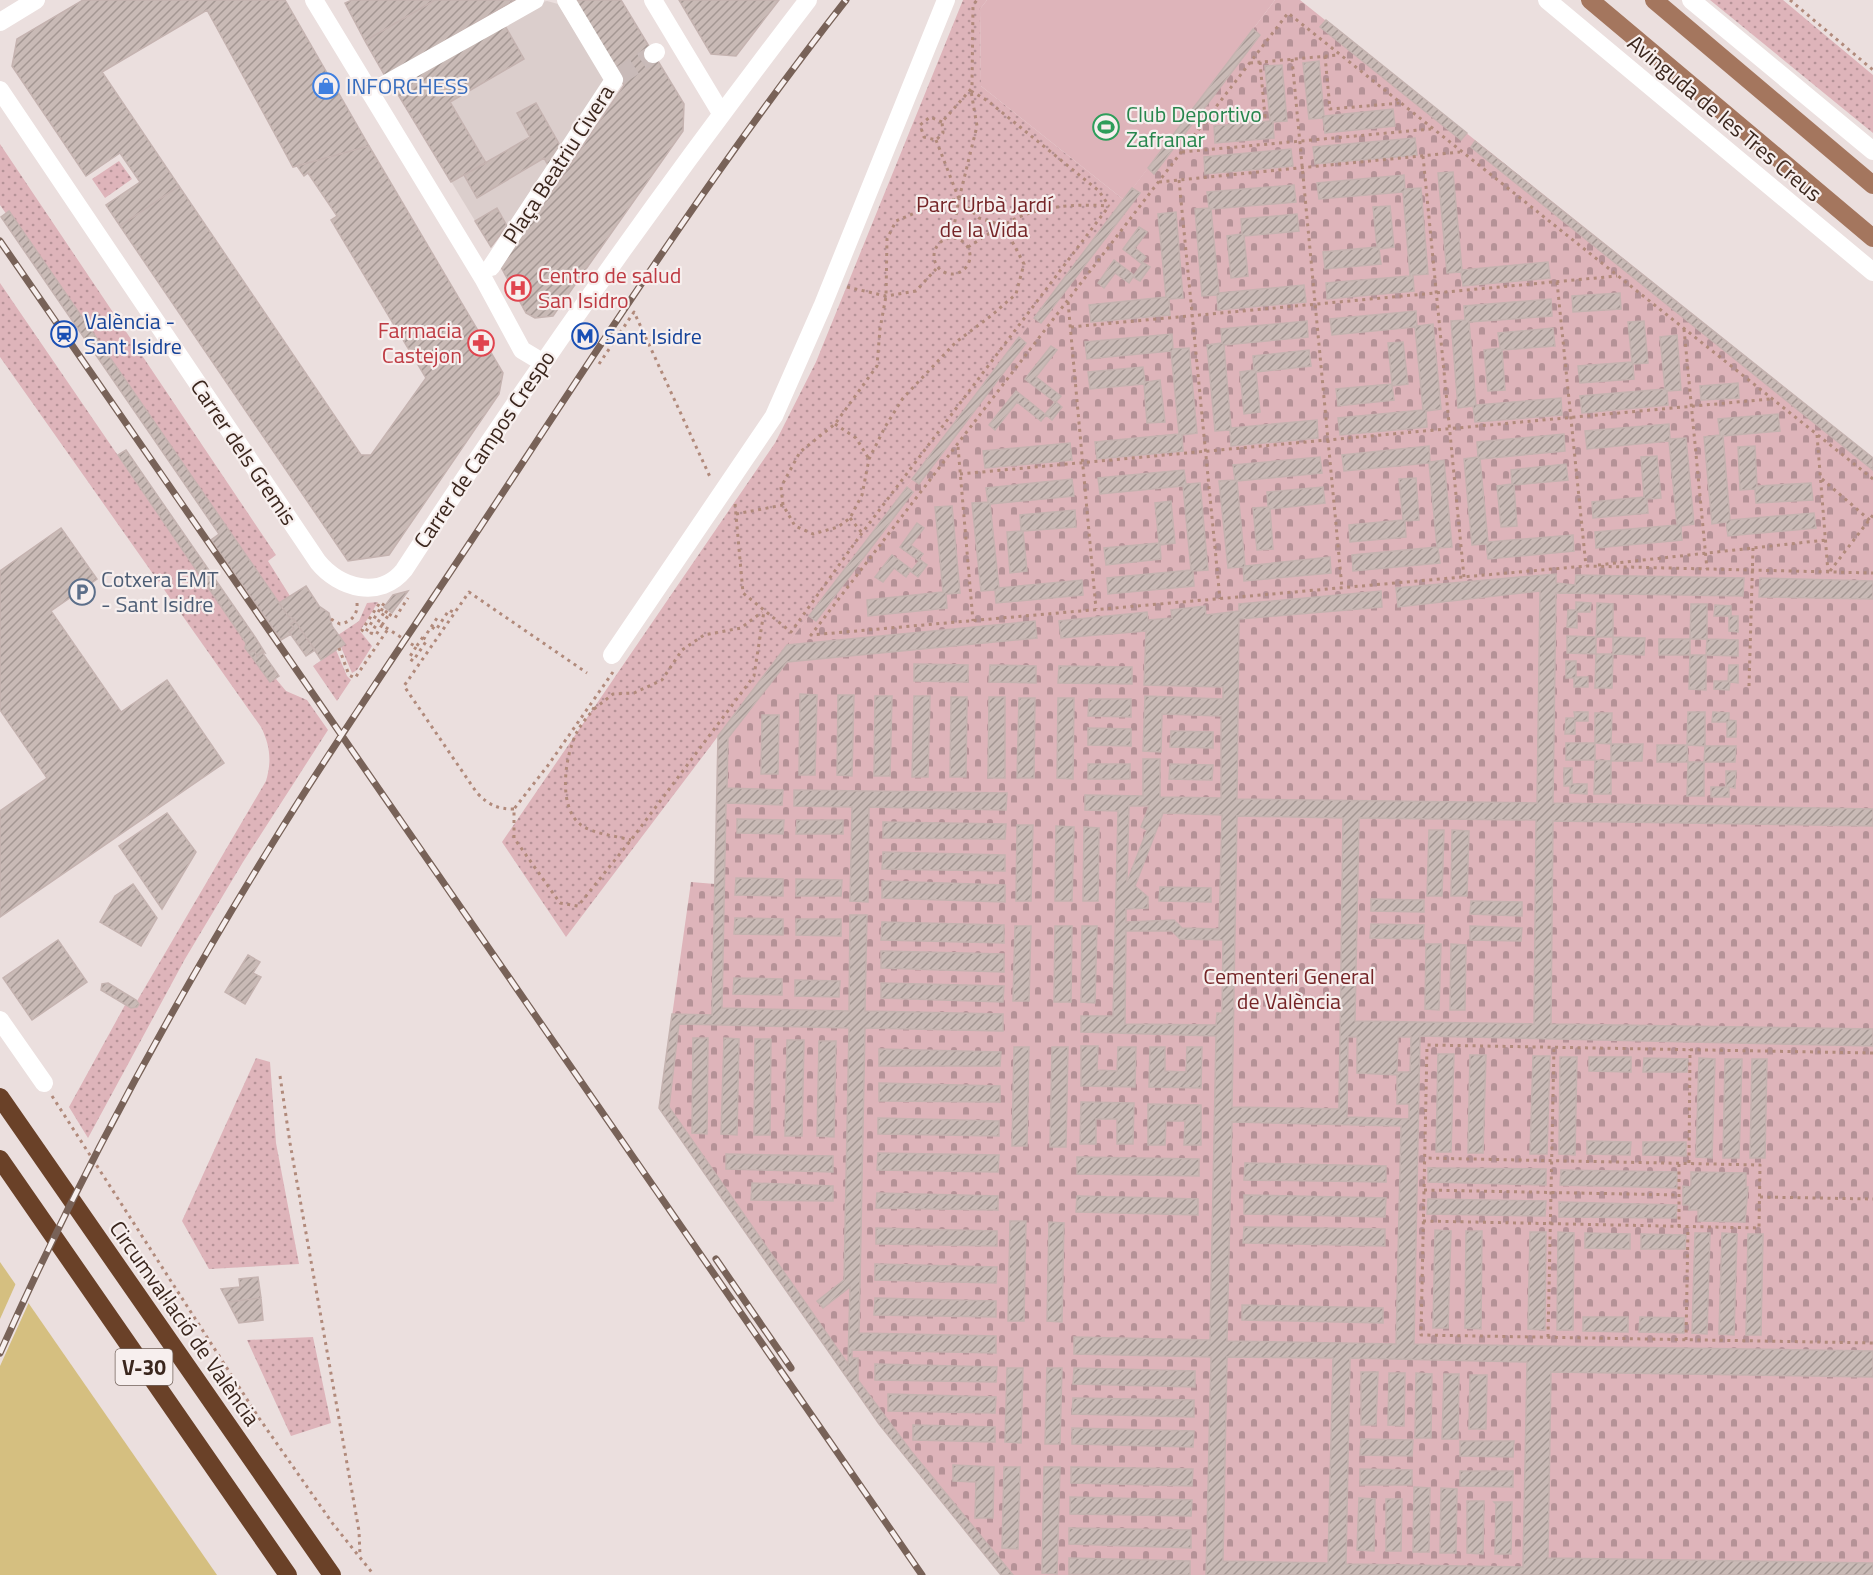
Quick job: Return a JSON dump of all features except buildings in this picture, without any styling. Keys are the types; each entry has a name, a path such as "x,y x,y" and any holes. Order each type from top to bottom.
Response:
{"highway":[{"name":"Circumval·lació de València","path":"0,1097 332,1575"},
{"name":"V-30","path":"0,1159 288,1575"}],"main road":[{"name":"Avinguda de les Tres Creus","path":"1590,0 1873,238"},
{"name":"Avinguda de les Tres Creus","path":"1654,0 1873,185"}],"street":[{"path":"0,22 36,0"},
{"path":"314,0 483,278 522,350 542,362"},
{"path":"382,86 535,0"},
{"name":"Plaça Beatriu Civera","path":"491,267 616,78 566,0"},
{"path":"653,0 721,113"},
{"name":"Carrer de Campos Crespo","path":"360,596 384,585 400,574 542,362 721,113 808,0"},
{"path":"612,655 774,416 822,308 946,0"},
{"name":"Avinguda de les Tres Creus","path":"1547,0 1873,272"},
{"path":"1691,0 1873,151"},
{"name":"Carrer dels Gremis","path":"0,90 318,562 325,570 360,596"},
{"path":"0,1020 44,1083"}],"path":[{"path":"936,140 943,133 942,122 972,88 973,5 977,0"},
{"path":"1790,0 1873,70"},
{"path":"1826,540 1586,566 811,635 1288,13 1873,479"},
{"path":"1250,63 1340,55"},
{"path":"1325,56 1330,109 1401,103"},
{"path":"1293,59 1342,588"},
{"path":"1204,122 1265,117 1260,62"},
{"path":"952,237 977,126 971,91 1100,190 1109,206"},
{"path":"936,140 924,137 920,125 930,117 942,122"},
{"path":"1182,152 1432,129"},
{"path":"936,140 959,199 979,218 1004,226 1024,264 1016,294 956,342 903,398 869,459 862,495 850,518 838,527 813,534 795,526 783,506 782,487 800,452 835,424 877,366 886,296 887,239 896,221 943,201 959,199"},
{"path":"1159,182 1462,152"},
{"path":"1423,156 1464,577"},
{"path":"1179,180 1220,599"},
{"path":"968,247 1018,217 1076,204 1109,206"},
{"path":"783,506 736,514 743,593 791,632 862,533 1109,206"},
{"path":"946,238 962,240 968,247 970,256 964,269 948,274 936,268 933,257 936,246 946,238"},
{"path":"843,286 886,296 916,291 936,268"},
{"path":"1071,327 1617,276"},
{"path":"1557,282 1586,566"},
{"path":"1068,300 1096,610"},
{"path":"599,364 634,312 716,489"},
{"path":"1684,329 1707,569"},
{"path":"960,474 1771,399"},
{"path":"835,424 856,438 869,459"},
{"path":"1817,435 1828,572"},
{"path":"958,445 973,621"},
{"path":"1821,478 1873,523"},
{"path":"1828,572 1873,514"},
{"path":"850,518 862,533"},
{"path":"1749,686 1753,548"},
{"path":"1586,566 1873,573"},
{"path":"514,809 500,809 491,806 477,793 404,686 469,592 587,673"},
{"path":"331,619 340,624 351,620 356,613 360,596"},
{"path":"382,596 362,630 366,633 383,608"},
{"path":"383,608 395,618 408,598"},
{"path":"383,608 371,633 376,635 389,614"},
{"path":"432,627 436,630 449,609 454,613"},
{"path":"764,611 754,676 631,840 599,832 581,824 566,804 567,764 577,732 594,709 613,694 634,693 662,680 682,650 704,634 741,628 764,611"},
{"path":"424,638 427,640 413,661 409,658 437,618"},
{"path":"384,623 416,647"},
{"path":"339,648 349,675 355,678 388,628"},
{"path":"428,633 436,639"},
{"path":"589,706 594,709"},
{"path":"1873,1053 1427,1045 1421,1335 1873,1343"},
{"path":"1548,1337 1554,1047"},
{"path":"1689,1163 1690,1049"},
{"path":"280,1076 359,1531 360,1558"},
{"path":"44,1083 259,1418 333,1524 374,1575"},
{"path":"1423,1221 1759,1228 1760,1197 1760,1165 1424,1158"},
{"path":"1679,1227 1680,1163"},
{"path":"1424,1190 1679,1195"},
{"path":"1760,1197 1873,1199"},
{"path":"1686,1340 1688,1227"}],"shaded area":[{"path":"547,1 558,4 605,80 491,247 394,88 538,3"},
{"path":"0,1262 217,1575 0,1575"}],"green space":[{"name":"Parc Urbà Jardí de la Vida","path":"963,0 987,0 980,9 981,86 1124,200 566,937 502,842 775,443 816,362"},
{"name":"Club Deportivo Zafranar","path":"987,0 1275,0 1124,200 981,86 980,9"},
{"name":"Cementeri General de València","path":"1275,0 1300,0 1873,458 1873,1575 1001,1575 879,1424 659,1108 691,882 715,884 718,736"},
{"path":"1710,0 1783,0 1873,75 1873,133"},
{"path":"0,144 276,555 268,561 290,596 279,603 0,205"},
{"path":"119,161 132,179 105,198 92,179"},
{"path":"0,283 246,643 286,691 307,700 328,730 243,862 185,959 88,1138 69,1107 125,1005 134,1008 138,1006 137,1001 266,781 269,753 261,727 0,357"},
{"path":"378,602 360,631 372,646 357,670 352,673 341,647 344,644 338,635 359,621 367,603"},
{"path":"336,650 351,680 337,701 313,666"},
{"path":"256,1058 270,1062 276,1143 299,1264 209,1269 182,1221"},
{"path":"313,1337 331,1423 291,1436 247,1340"}],"pier":[{"path":"17,1281 30,1300 0,1366 0,1319"}],"tunnel":[{"path":"619,76 653,54"}],"railway":[{"path":"0,1353 63,1220 130,1090 165,1025 277,836 348,725 699,199 846,0"},
{"path":"0,241 922,1575"},
{"path":"716,1259 791,1368"}],"place":[{"name":"INFORCHESS","path":"326,86"},
{"name":"Club Deportivo Zafranar","path":"1106,127"},
{"name":"Centro de salud San Isidro","path":"518,288"},
{"name":"València - Sant Isidre","path":"64,334"},
{"name":"Sant Isidre","path":"585,336"},
{"name":"Farmacia Castejon","path":"481,343"},
{"name":"Cotxera EMT - Sant Isidre","path":"82,592"}]}
